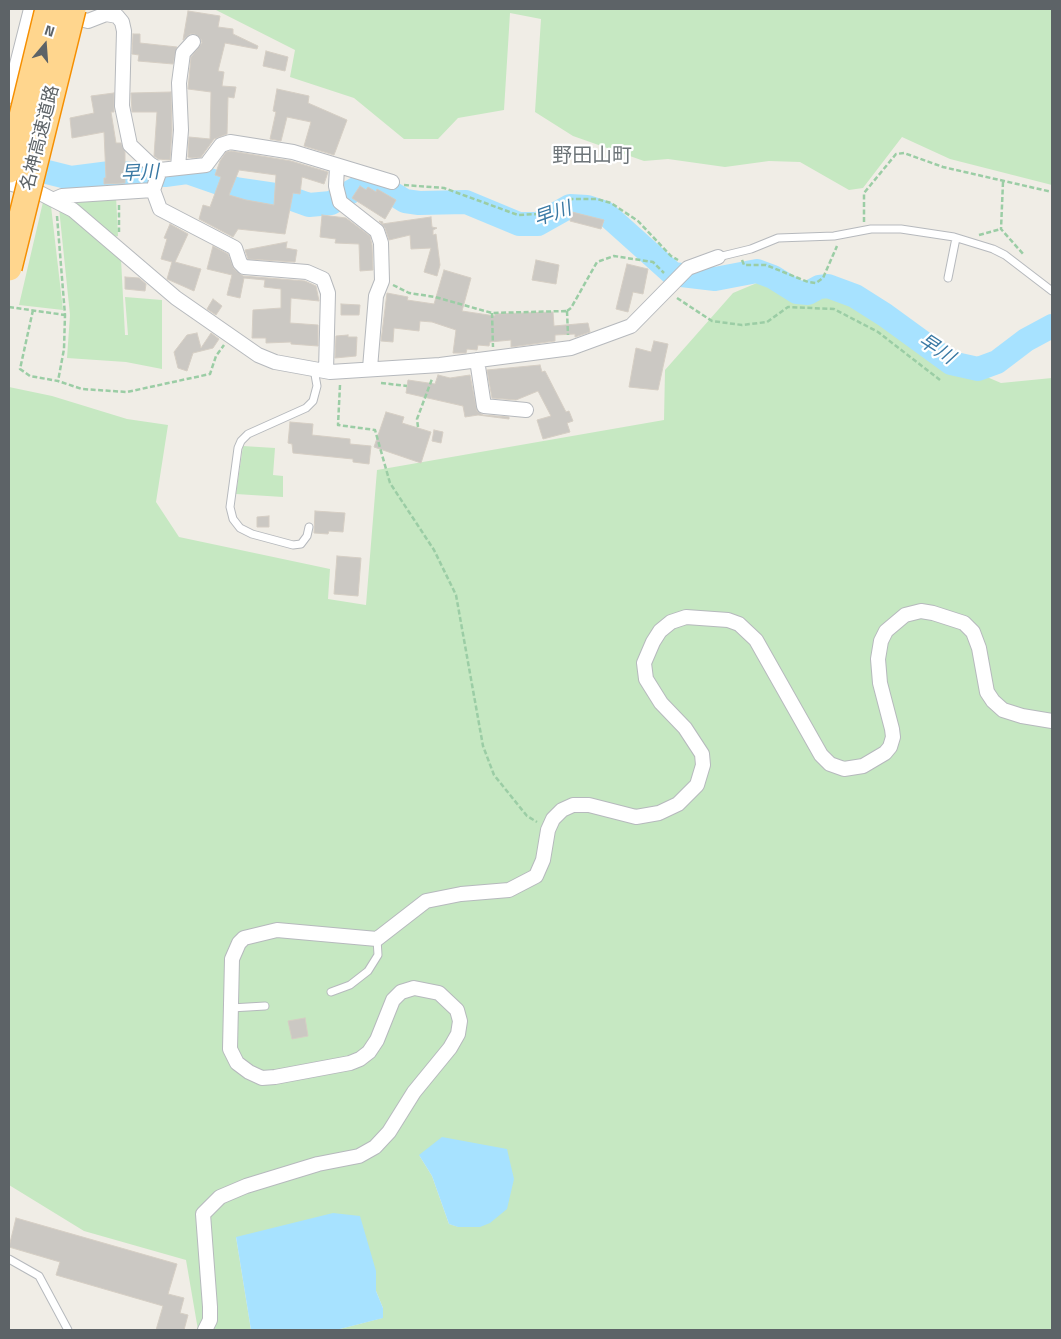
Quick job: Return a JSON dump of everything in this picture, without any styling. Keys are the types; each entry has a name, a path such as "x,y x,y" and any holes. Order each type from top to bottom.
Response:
{"highway":[{"name":"名神高速道路","path":"9,170 48,9"},
{"name":"名神高速道路","path":"9,268 73,9"}],"street":[{"path":"9,96 31,9"},
{"path":"40,9 88,21 106,14 117,16 122,22 124,31 122,106 130,145 158,177 160,209 235,248 240,263 244,267 307,272 323,279 328,293 320,370"},
{"path":"178,167 181,130 179,83 183,53 193,42"},
{"path":"55,199 62,196 118,192 158,177 178,167 206,165 221,145 230,142 293,152 337,167 392,182"},
{"path":"337,167 339,198 377,231 380,243 382,281 376,296 370,368"},
{"path":"9,183 55,199 73,210 176,298 258,354 275,362 320,370 346,372 370,368 434,365 571,348 631,326 689,267 718,257"},
{"path":"477,360 484,406 526,410"},
{"path":"205,1330 210,1320 202,1222 203,1214 207,1208 220,1197 246,1186 318,1164 359,1156 375,1147 389,1132 414,1092 450,1048 458,1034 460,1021 457,1010 439,993 414,988 402,992 393,1000 377,1040 369,1052 360,1059 350,1063 262,1078 249,1072 237,1063 230,1049 232,958 239,943 244,938 277,930 377,939 426,901 461,894 509,890 536,876 544,860 548,830 553,819 562,810 573,805 589,805 636,817 659,813 678,804 697,785 703,765 702,754 685,728 661,703 646,679 644,664 647,653 660,631 671,622 686,617 728,620 739,624 748,631 756,640 821,754 830,764 844,769 863,766 885,753 890,747 893,737 892,729 880,683 878,659 881,641 886,631 905,615 921,611 964,623 973,632 979,648 987,692 1003,710 1022,716 1052,721"}],"lane":[{"path":"718,257 778,238 841,235 863,231 901,229 956,238 1005,255 1052,292"},
{"path":"948,278 956,238"},
{"path":"309,527 307,536 301,544 293,545 252,534 240,528 233,519 230,507 238,448 241,441 248,434 306,408 313,402 320,370"},
{"path":"332,992 350,984 368,971 378,955 377,939"},
{"path":"230,1008 265,1006"},
{"path":"9,1259 39,1276 68,1330"}],"path":[{"path":"863,231 864,193 896,154 904,153 943,167 1052,192"},
{"path":"392,182 444,188 518,215 538,214 572,199 597,198 611,204 638,221 670,256 689,267"},
{"path":"1003,182 1001,229 1027,259"},
{"path":"116,247 120,242 118,192"},
{"path":"55,199 65,315 64,349 58,380"},
{"path":"976,244 980,234 1001,229"},
{"path":"738,252 744,265 766,265 808,282 816,283 823,278 841,235"},
{"path":"382,281 409,294 435,297 492,312 567,311 572,308 597,262 614,256 653,262 704,317 712,321 742,325 767,322 788,307 834,309 878,332 940,380"},
{"path":"9,307 65,315"},
{"path":"33,310 20,369 30,376 58,380 82,389 127,392 210,374 216,356 230,336"},
{"path":"567,311 571,348"},
{"path":"492,312 494,358"},
{"path":"418,428 417,419 432,382 434,365"},
{"path":"340,383 338,425 375,430 390,482 434,550 456,595 475,690 478,726 494,775 526,816 548,830"}],"green space":[{"path":"214,9 1052,9 1052,185 950,159 902,137 863,188 849,190 800,162 769,161 725,167 668,159 644,161 573,136 535,112 541,19 510,13 504,110 458,118 438,139 404,139 354,98 290,77 295,50"},
{"path":"116,196 118,236 115,237 76,205 74,198"},
{"path":"43,202 51,206 63,310 19,305"},
{"path":"59,208 121,259 125,335 128,335 125,297 162,300 162,369 126,362 67,358 70,315"},
{"path":"764,280 824,281 886,313 924,350 1001,383 1052,378 1052,1330 336,1330 382,1318 383,1308 376,1291 376,1271 236,1237 251,1330 198,1330 186,1260 84,1231 9,1185 9,387 52,396 127,419 168,425 156,502 179,537 330,569 328,599 366,605 377,470 664,420 665,370 733,293","holes":["419,1155 480,1227 459,1227 449,1224 432,1176"]},
{"path":"243,446 275,448 273,475 283,476 283,497 236,494"}],"water":[{"path":"442,1137 507,1149 514,1179 507,1209 490,1223 480,1227 458,1227 449,1224 432,1176 419,1155"},
{"path":"333,1213 360,1216 376,1271 376,1291 383,1308 383,1318 336,1330 251,1330 236,1237"}],"building":[{"path":"188,11 220,16 218,27 233,29 233,34 258,46 257,49 225,43 218,71 224,72 222,86 236,87 234,98 228,97 227,134 214,139 201,157 192,158 188,157 189,137 210,139 211,92 188,89 191,57 202,43 201,39 195,34 190,34 183,40"},
{"path":"133,34 140,34 140,43 177,47 173,64 138,61 139,55 132,54"},
{"path":"266,51 288,57 285,71 263,66"},
{"path":"277,89 309,96 308,103 347,120 334,155 304,146 311,122 287,117 281,141 270,139 276,112 273,111"},
{"path":"171,92 172,130 170,160 158,159 154,156 157,112 132,112 131,93"},
{"path":"114,93 114,112 111,112 116,143 121,143 125,152 125,183 104,184 104,178 106,178 104,132 72,138 70,118 94,113 91,96"},
{"path":"231,151 291,161 328,172 324,184 302,177 300,194 293,193 285,234 238,229 233,237 199,219 203,205 210,207 221,177 215,175 220,161 226,152","holes":["239,170 276,175 274,205 229,195"]},
{"path":"360,186 366,190 368,187 376,192 377,189 396,200 385,219 352,198"},
{"path":"572,212 604,220 601,229 570,221"},
{"path":"322,215 346,218 370,236 373,270 360,271 359,244 335,243 336,239 320,237"},
{"path":"431,217 432,227 437,228 433,230 433,235 436,234 440,265 437,276 424,272 431,248 411,249 410,235 389,240 385,228 379,221 383,222 382,224"},
{"path":"170,224 188,234 175,262 201,269 194,291 167,279 172,262 161,259 167,239 164,238"},
{"path":"287,242 286,248 297,250 295,262 248,259 245,250"},
{"path":"213,246 228,254 234,269 243,276 305,281 316,286 319,301 291,298 290,323 318,325 318,346 291,344 291,342 266,343 266,338 252,338 253,310 281,308 281,289 264,287 265,280 244,278 240,298 227,295 232,275 207,269"},
{"path":"536,260 559,265 556,284 532,280"},
{"path":"627,264 648,269 643,294 633,292 628,312 616,309"},
{"path":"444,270 471,278 462,311 495,316 495,314 553,312 554,326 588,323 590,332 575,337 575,334 555,335 555,341 511,347 511,340 490,342 489,346 478,345 477,350 467,349 466,353 453,353 456,330 432,322 420,321 419,331 394,328 393,342 381,341 387,293 408,297 407,300 434,304"},
{"path":"125,277 139,278 146,284 145,291 125,289"},
{"path":"213,299 222,306 216,315 207,309"},
{"path":"341,304 360,305 359,315 341,315"},
{"path":"197,333 201,348 211,333 219,339 213,348 193,353 187,371 178,368 174,352 187,335"},
{"path":"348,335 348,337 357,337 356,356 335,358 336,336"},
{"path":"654,341 668,344 658,390 629,387 636,348 651,352"},
{"path":"540,365 542,372 545,371 566,412 569,411 573,421 567,423 570,432 543,439 537,420 551,416 538,391 516,400 492,398 487,370"},
{"path":"438,375 450,378 470,375 477,411 483,415 509,417 509,419 478,415 465,417 463,406 406,393 408,380 435,384"},
{"path":"386,412 404,417 402,423 431,432 421,463 374,447"},
{"path":"290,422 313,424 312,435 350,439 350,444 371,446 369,464 353,462 353,459 293,453 292,444 288,443"},
{"path":"434,430 443,432 441,443 432,441"},
{"path":"315,511 345,513 343,532 314,533"},
{"path":"269,516 269,527 257,527 257,517"},
{"path":"337,556 361,558 358,596 334,594"},
{"path":"305,1018 308,1036 292,1039 288,1021"},
{"path":"16,1218 177,1264 168,1294 184,1298 180,1313 188,1315 184,1330 156,1330 163,1306 56,1275 60,1262 9,1247"}],"waterway":[{"name":"早川","path":"15,164 71,178 110,173 165,175 187,172 236,189 284,196 309,205 331,203 368,182 379,185 405,201 419,203 466,202 519,224 538,224 570,206 587,207 605,213 673,274 715,279 757,271 773,277 797,292 808,293 819,287 828,286 855,296 885,315 951,363 978,369 997,362 1026,340 1052,326"}],"district":[{"name":"野田山町","path":"592,157"}]}
